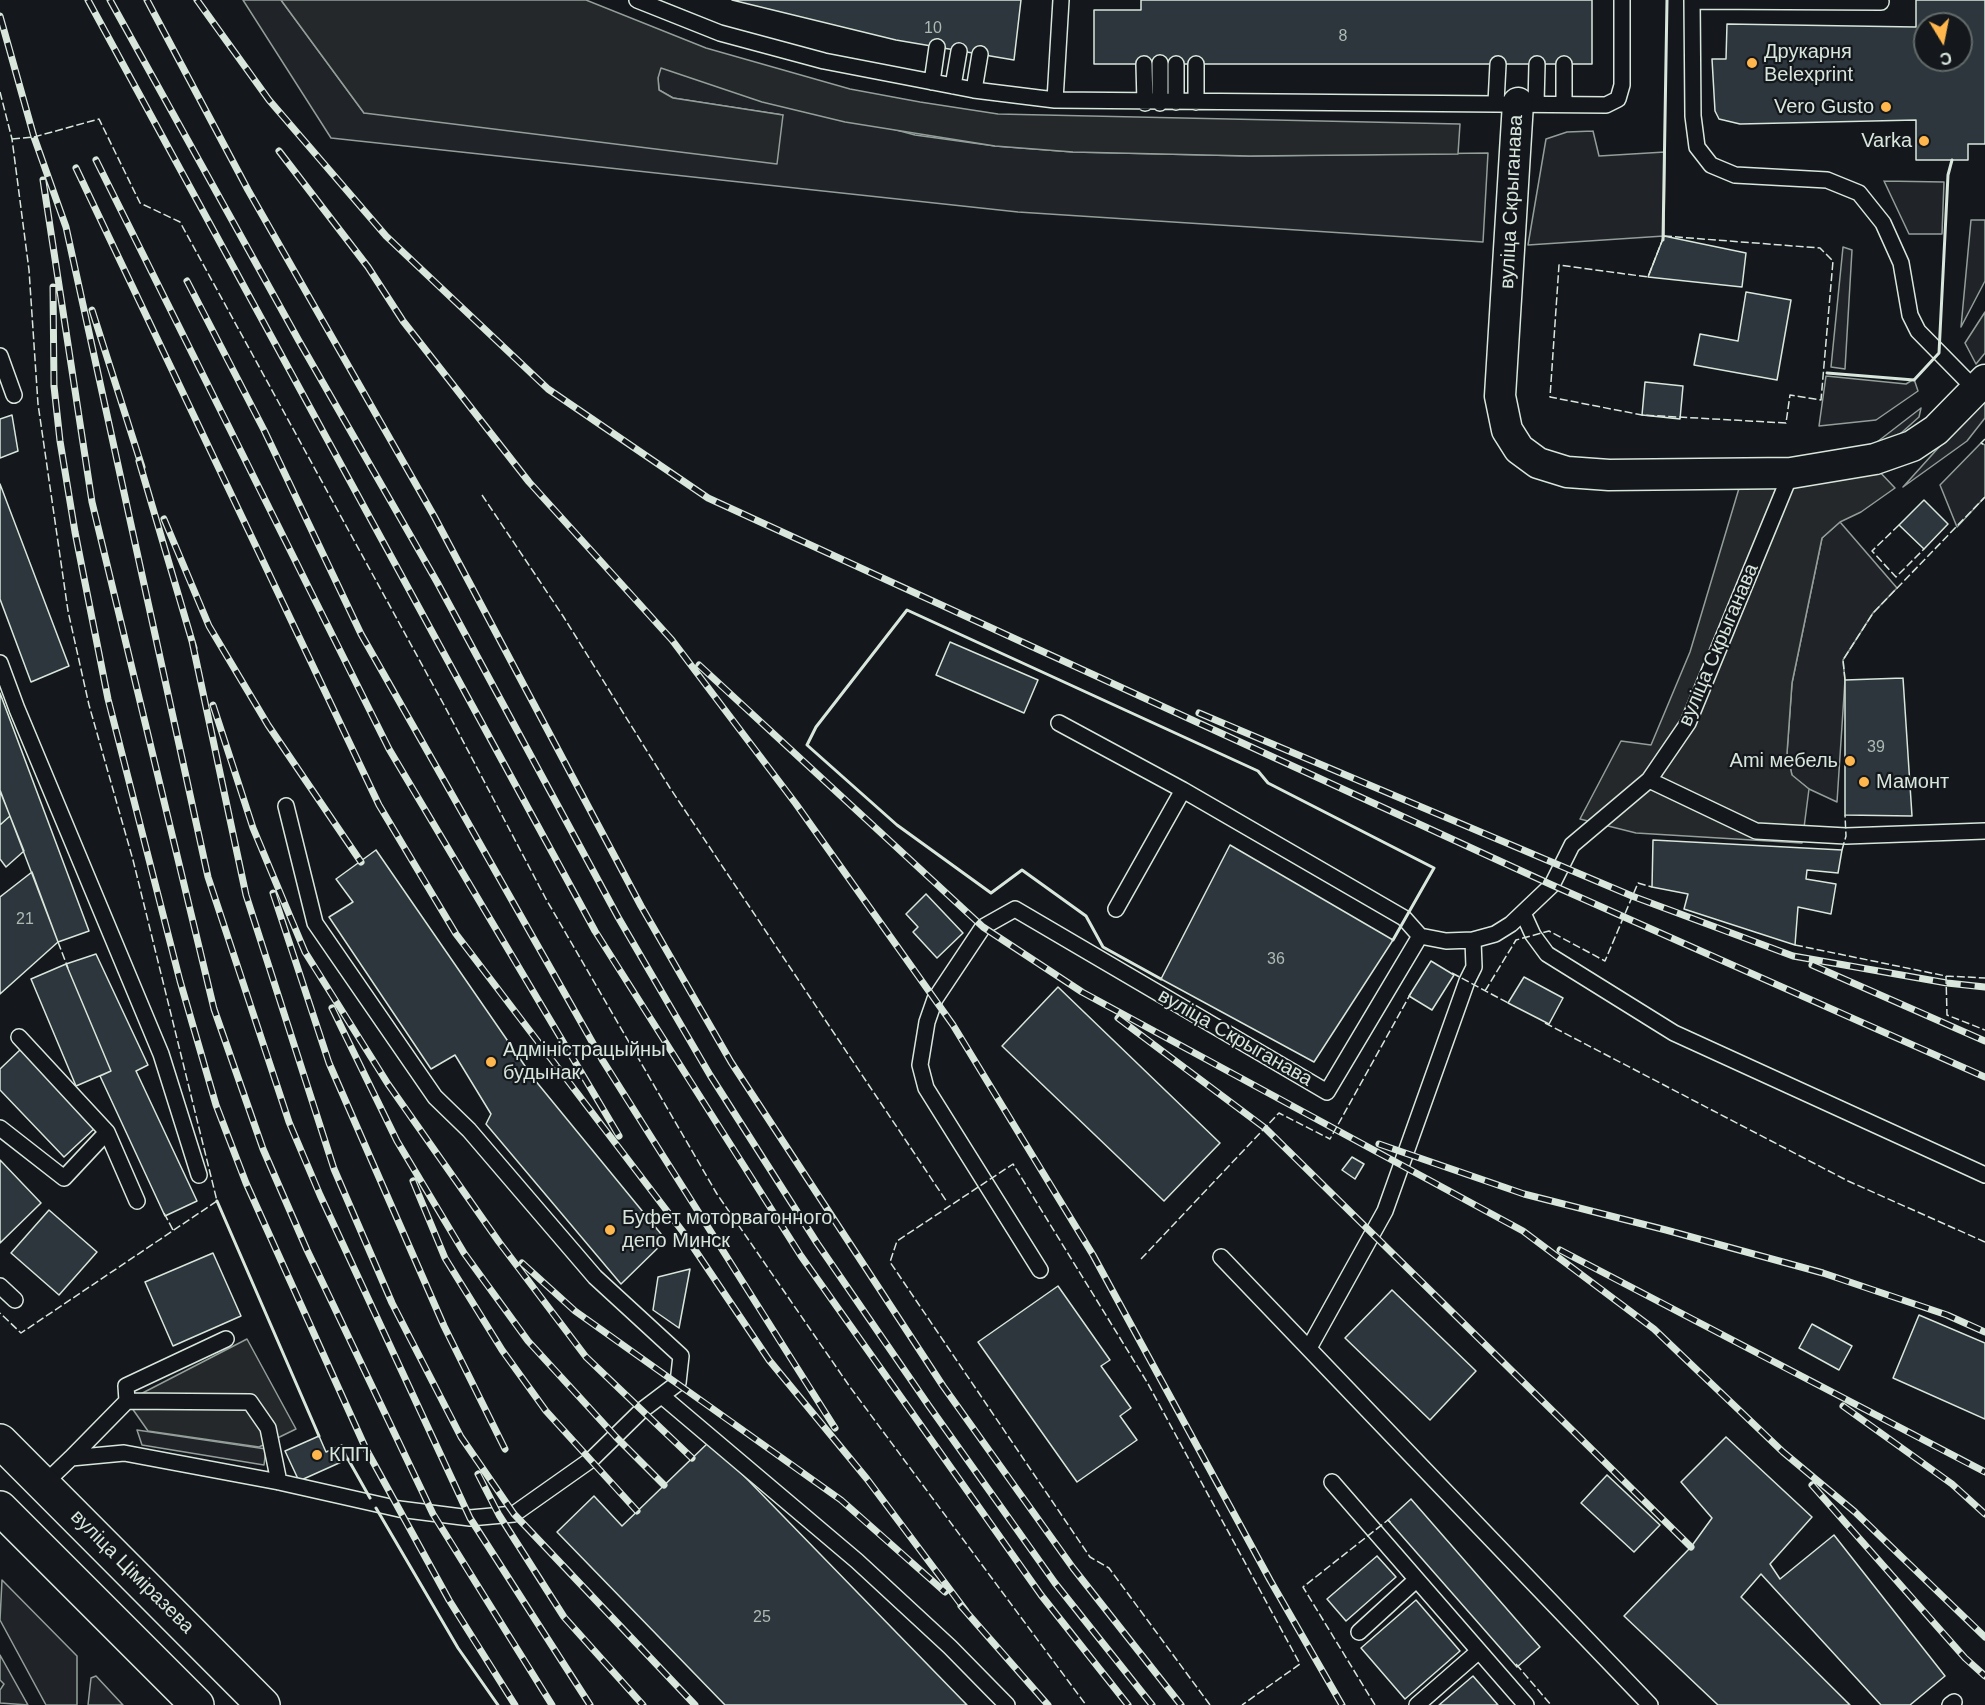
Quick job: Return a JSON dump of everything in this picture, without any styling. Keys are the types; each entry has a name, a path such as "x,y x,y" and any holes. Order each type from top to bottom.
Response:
{"main road":[{"name":"вуліца Ціміразева","path":"0,1441 262,1705"},
{"path":"0,1508 194,1704"}],"street":[{"name":"вуліца Скрыганава","path":"1517,103 1500,396 1507,430 1519,449 1538,463 1567,472 1609,474 1791,473 1875,459 1912,446 1936,429 1981,385"}],"lane":[{"path":"637,0 743,39 824,61 974,90 1055,100 1153,103 1606,105 1618,99 1622,85 1622,0"},
{"path":"1055,100 1061,0"},
{"path":"1881,2 1692,1 1693,116 1697,147 1711,165 1735,175 1827,180 1859,193 1883,223 1901,263 1910,315 1918,331 1981,385"},
{"path":"932,82 937,47"},
{"path":"953,86 959,51"},
{"path":"974,90 980,54"},
{"path":"1143,64 1153,103"},
{"path":"1153,103 1168,64 1176,102"},
{"path":"1196,64 1196,102"},
{"path":"1498,64 1517,103"},
{"path":"1517,103 1537,64"},
{"path":"1564,64 1564,104"},
{"path":"0,356 14,395"},
{"name":"вуліца Скрыганава","path":"1040,1270 926,1088 920,1065 927,1022 935,999 983,927 1015,909 1327,1092 1420,936 1446,941 1473,940 1495,934 1523,913 1552,885 1572,845 1649,780 1688,723 1791,473"},
{"path":"0,663 160,1054 199,1175"},
{"path":"1059,723 1183,790 1404,918 1420,936"},
{"path":"1649,780 1756,831 1846,836 1985,831"},
{"path":"1116,909 1183,790"},
{"path":"71,1458 124,1453 433,1514 470,1518 514,1514 592,1460 641,1411 678,1383 681,1356 596,1277 469,1130 435,1097 315,923 286,806"},
{"path":"1523,913 1533,935 1547,954 1674,1033 1985,1175"},
{"path":"1309,1348 1385,1211 1474,967 1473,940"},
{"path":"19,1037 107,1132 137,1201"},
{"path":"0,1128 64,1178 107,1132"},
{"path":"1221,1257 1650,1705"},
{"path":"0,1286 15,1300"},
{"path":"127,1401 126,1386 226,1339"},
{"path":"663,1396 857,1561 950,1647 1007,1705"},
{"path":"44,1484 127,1401 250,1402 268,1428 279,1482"},
{"path":"1332,1482 1526,1705"},
{"path":"1359,1632 1416,1580"},
{"path":"1418,1705 1479,1652"}],"shaded area":[{"path":"243,0 281,0 364,113 783,115 673,98 659,90 658,78 494,22 915,135 995,146 1073,152 1250,156 1488,153 1483,242 1018,212 331,138"},
{"path":"281,0 586,0 706,48 850,89 920,102 998,114 1460,124 1458,154 1250,156 1073,152 995,146 845,122 762,102 661,68 658,78 659,90 673,98 783,115 777,164 364,113"},
{"path":"1593,131 1599,156 1665,152 1664,236 1528,245 1546,139 1567,132"},
{"path":"1884,181 1944,182 1942,234 1909,234"},
{"path":"1971,220 1985,220 1985,281 1961,327"},
{"path":"1843,247 1852,250 1845,369 1831,367"},
{"path":"1985,312 1985,353 1976,364 1965,343"},
{"path":"1826,376 1906,384 1914,379 1918,391 1876,420 1819,426"},
{"path":"1985,400 1985,418 1967,441 1903,487 1977,405"},
{"path":"1921,408 1919,417 1890,443 1877,442"},
{"path":"1981,443 1985,445 1985,497 1957,527 1940,485"},
{"path":"1876,468 1895,488 1861,512 1840,522 1822,538 1792,683 1787,753 1792,775 1809,789 1802,843 1636,833 1580,819 1621,741 1651,745 1690,652 1740,485"},
{"path":"1840,522 1897,588 1873,613 1843,660 1845,680 1837,802 1809,789 1792,776 1787,753 1792,683 1822,538"},
{"path":"247,1339 296,1429 259,1447 148,1431 127,1401"},
{"path":"137,1430 266,1449 264,1465 142,1445"},
{"path":"2,1580 77,1656 77,1705 46,1705 0,1620"},
{"path":"0,1655 28,1705 0,1703 0,1690 4,1684 0,1680"},
{"path":"96,1676 123,1705 88,1705 91,1678"}],"building":[{"path":"732,0 1021,0 1014,60 896,40"},
{"path":"1141,0 1592,0 1592,64 1094,64 1094,10 1141,10"},
{"path":"1916,0 1985,0 1985,144 1968,144 1968,160 1916,160 1916,120 1740,124 1719,119 1715,111 1712,59 1726,59 1727,24 1913,27 1913,72 1973,72 1973,12 1916,12"},
{"path":"1664,236 1746,253 1742,287 1648,277"},
{"path":"1746,292 1791,300 1777,380 1694,365 1700,334 1738,341"},
{"path":"1645,382 1683,386 1680,419 1642,415"},
{"path":"12,415 18,451 0,458 0,419"},
{"path":"0,484 69,666 31,682 0,599"},
{"path":"1924,500 1948,524 1924,549 1899,525"},
{"path":"950,642 1038,680 1024,713 936,675"},
{"path":"1903,678 1912,816 1845,815 1845,680"},
{"path":"0,693 89,931 58,942 0,790"},
{"path":"0,791 10,816 0,825"},
{"path":"10,816 24,851 6,867 0,859 0,825"},
{"path":"1653,840 1842,850 1838,873 1807,870 1806,879 1836,884 1831,914 1798,907 1795,945 1684,909 1688,894 1652,887"},
{"path":"1230,845 1393,940 1314,1062 1161,979"},
{"name":"Адміністрацыйны будынак","path":"376,850 534,1079 666,1240 621,1284 486,1124 491,1114 455,1055 431,1069 329,917 353,902 336,879"},
{"path":"32,872 58,942 0,994 0,897"},
{"path":"926,894 963,933 937,958 913,932 918,927 906,914"},
{"path":"96,954 148,1065 136,1071 197,1201 165,1216 100,1076 111,1071 66,964"},
{"path":"1431,961 1454,975 1432,1010 1409,996"},
{"path":"66,964 111,1071 76,1086 31,979"},
{"path":"1524,977 1563,998 1549,1024 1508,1003"},
{"path":"1058,987 1220,1143 1164,1201 1002,1046"},
{"path":"21,1049 95,1128 64,1157 0,1090 0,1069"},
{"path":"1352,1157 1364,1164 1355,1179 1342,1170"},
{"path":"0,1160 41,1203 0,1243"},
{"path":"49,1210 97,1252 59,1295 11,1253"},
{"path":"213,1253 241,1316 173,1346 145,1282"},
{"path":"690,1269 679,1328 653,1310 658,1277"},
{"path":"1058,1286 1110,1360 1101,1366 1131,1408 1120,1416 1137,1440 1077,1482 978,1342"},
{"path":"1392,1290 1476,1371 1430,1420 1345,1338"},
{"path":"1919,1315 1985,1343 1985,1419 1893,1378"},
{"path":"1812,1324 1852,1346 1839,1370 1799,1348"},
{"name":"КПП","path":"319,1436 326,1452 342,1445 348,1459 299,1481 285,1451"},
{"path":"1726,1437 1812,1517 1770,1564 1780,1579 1834,1535 1945,1676 1910,1705 1881,1705 1761,1574 1741,1597 1850,1705 1718,1705 1624,1616 1691,1547 1712,1518 1681,1482"},
{"path":"710,1441 967,1705 725,1705 557,1532 594,1496 622,1526"},
{"path":"1607,1475 1660,1525 1634,1552 1581,1503"},
{"path":"1411,1499 1540,1647 1517,1667 1388,1520"},
{"path":"1377,1556 1396,1577 1346,1621 1327,1599"},
{"path":"1416,1600 1460,1651 1405,1699 1361,1648"},
{"path":"1473,1676 1498,1705 1439,1705"}],"railway":[{"path":"88,0 595,931 801,1256 1041,1595 1128,1705"},
{"path":"110,0 299,341 437,582 618,917 710,1075 817,1243 929,1406 1055,1583 1152,1705"},
{"path":"147,0 248,190 434,516 641,906 731,1062 943,1386 1073,1568 1181,1705"},
{"path":"197,0 269,100 386,236 548,389 708,498 1552,885 1985,1077"},
{"path":"0,16 34,137 66,227 208,877 289,1122 320,1195 470,1518 590,1705"},
{"path":"279,151 368,267 403,321 529,482 672,640 796,804 953,1025 1093,1255 1270,1580 1342,1705"},
{"path":"96,160 389,749 619,1136"},
{"path":"76,168 379,805 456,934 683,1232 769,1360 867,1479 966,1611"},
{"path":"43,180 92,502 214,1009 263,1149 307,1250 433,1514 552,1705"},
{"path":"187,281 264,430 361,634 603,1061 835,1428"},
{"path":"53,287 54,386 60,441 75,532 108,699 180,981 216,1105 246,1183 366,1449 449,1600 515,1705"},
{"path":"92,310 142,467"},
{"path":"139,461 194,648"},
{"path":"164,519 209,626 268,725 361,862"},
{"path":"192,641 246,895 334,1169 392,1303 461,1437 514,1514 695,1705"},
{"path":"699,665 983,927 1082,992 1523,1231 1654,1329 1783,1452 1855,1512 1985,1637"},
{"path":"213,705 253,828 305,952 388,1084 499,1242 586,1357 692,1458"},
{"path":"1199,713 1632,896 1793,956 1947,983 1985,987"},
{"path":"273,893 329,1063 444,1326 505,1449"},
{"path":"1812,965 1985,1041"},
{"path":"332,1008 397,1141 464,1253 528,1341 616,1437 664,1485"},
{"path":"1118,1018 1265,1128 1691,1547"},
{"path":"1379,1144 1524,1194 1823,1273 1947,1315 1985,1332"},
{"path":"413,1181 445,1258 502,1350 546,1411 637,1511"},
{"path":"1560,1250 1985,1472"},
{"path":"522,1263 575,1311 841,1500 945,1592"},
{"path":"1843,1406 1952,1484 1985,1514"},
{"path":"478,1474 499,1515 564,1617 643,1705"},
{"path":"1812,1485 1965,1658 1985,1676"},
{"path":"961,1606 1048,1705"}],"fence":[{"path":"0,92 12,139 29,270 38,404 68,611 89,705 133,860 217,1201 21,1333 0,1313"},
{"path":"12,139 34,137 99,119 140,203 180,222 444,705 546,899 717,1194 850,1387 1086,1705"},
{"path":"1664,236 1820,248 1833,261 1821,400 1790,395 1786,423 1642,415 1550,397 1559,265 1648,277 1664,236"},
{"path":"1985,439 1981,443 1985,445"},
{"path":"482,495 563,616 670,788 947,1202"},
{"path":"1845,680 1843,660 1873,613 1985,497"},
{"path":"1899,525 1872,551 1896,577 1924,549"},
{"path":"1842,850 1846,836 1845,815"},
{"path":"1485,991 1516,940 1549,931 1605,961 1638,883 1652,887"},
{"path":"58,942 68,968"},
{"path":"1795,945 1946,976 1985,978"},
{"path":"1452,973 1510,1004"},
{"path":"1946,976 1947,1015 1985,1030"},
{"path":"1141,1259 1279,1113 1330,1139 1411,993"},
{"path":"1545,1023 1848,1181 1985,1242"},
{"path":"1210,1705 1109,1568 1090,1557 890,1262 897,1241 1013,1164 1147,1382 1300,1664 1242,1705"},
{"path":"164,1213 173,1230"},
{"path":"1375,1705 1303,1587 1388,1520 1391,1523"},
{"path":"1516,1664 1551,1705"}],"wall":[{"path":"1663,240 1667,0"},
{"path":"1827,373 1914,380 1939,353 1948,175 1952,160"},
{"path":"1161,979 1103,947 1086,916 1022,870 991,893 897,825 807,745 816,727 907,610 1258,771 1268,783 1434,868 1393,940"},
{"path":"217,1201 319,1436"},
{"path":"348,1459 370,1498"},
{"path":"376,1508 458,1648 498,1705"}],"place":[{"name":"Друкарня Belexprint","path":"1752,63"},
{"name":"Vero Gusto","path":"1886,107"},
{"name":"Varka","path":"1924,141"},
{"name":"Ami мебель","path":"1850,761"},
{"name":"Мамонт","path":"1864,782"},
{"name":"Адміністрацыйны будынак","path":"491,1062"},
{"name":"Буфет моторвагонного депо Минск","path":"610,1230"},
{"name":"КПП","path":"317,1455"}]}
